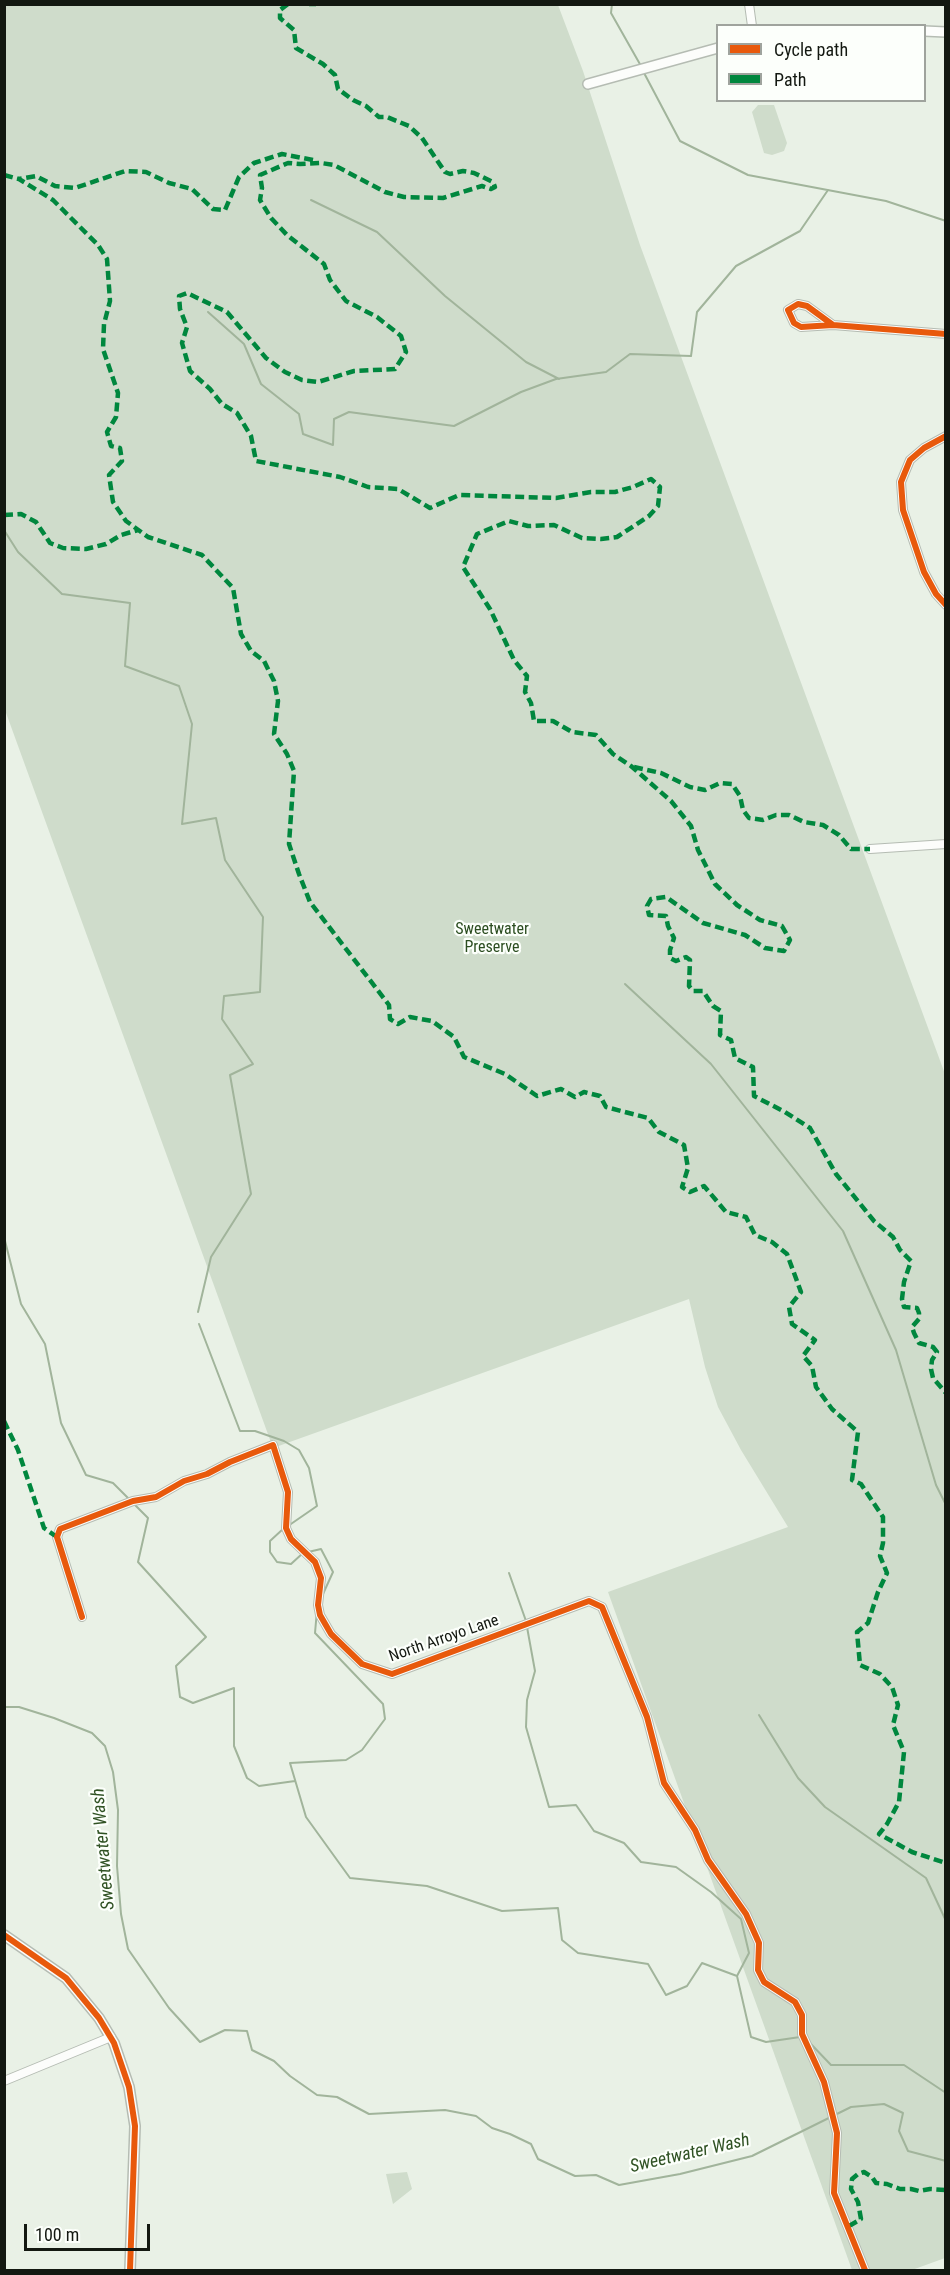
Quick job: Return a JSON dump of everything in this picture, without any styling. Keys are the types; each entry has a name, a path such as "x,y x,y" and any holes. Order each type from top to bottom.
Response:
{"street":[{"path":"749,4 752,24"},
{"path":"926,31 945,33"},
{"path":"588,84 716,48"},
{"path":"833,326 807,306 798,303 788,310 794,323 801,327 833,326 945,334"},
{"path":"945,436 924,448 910,460 901,482 903,510 924,572 945,605"},
{"path":"870,849 945,844"},
{"name":"North Arroyo Lane","path":"82,1617 57,1537 60,1530 133,1501 156,1497 184,1481 273,1445 288,1492 286,1528 291,1539 315,1562 321,1578 318,1605 320,1615 331,1634 362,1664 392,1674 589,1601 602,1607 647,1717 664,1783 694,1830 708,1860 746,1914 759,1943 758,1970 764,1982 795,2002 802,2015 802,2034 824,2082 837,2133 834,2193 865,2271"},
{"path":"4,1935 66,1978 99,2018 111,2037 129,2086 135,2126 130,2271"},
{"path":"4,2081 111,2037"}],"green space":[{"name":"Sweetwater Preserve","path":"5,5 558,5 583,71 640,245 945,1074 945,2258 912,2270 852,2270 608,1592 788,1527 718,1407 705,1367 689,1299 273,1448 5,710"},
{"path":"758,105 774,105 787,143 784,151 772,155 764,153 752,112"},
{"path":"407,2172 412,2189 393,2204 386,2174"}],"waterway":[{"path":"612,4 611,13 641,66"},
{"path":"643,71 680,141 748,175 886,201 946,221"},
{"path":"208,312 244,344 261,384 299,414 303,434 333,445 334,419 349,412 454,426 521,392 556,379 606,372 630,354 691,356 697,312 736,266 800,231 828,190"},
{"path":"311,200 377,232 445,296 526,362 559,379"},
{"path":"4,530 18,552 62,594 130,603 125,666 179,686 192,724 182,824 216,818 225,860 263,917 260,992 224,996 222,1019 253,1064 230,1075 251,1194 211,1257 198,1312"},
{"path":"625,984 711,1064 843,1231 896,1350 936,1485 946,1505"},
{"path":"4,1237 21,1304 45,1344 61,1423 86,1475 113,1483 130,1500"},
{"path":"199,1324 240,1431 255,1431 284,1441 299,1450 309,1468 317,1506 288,1526"},
{"path":"134,1504 148,1518 138,1562 206,1637 176,1666 180,1697 193,1703 234,1688 234,1746 247,1778 259,1786 295,1781"},
{"path":"283,1529 270,1541 270,1552 277,1562 291,1564 303,1553"},
{"path":"308,1552 321,1549 333,1572 323,1594"},
{"path":"509,1573 526,1621"},
{"path":"317,1610 315,1633 383,1704 385,1719 362,1750 346,1760 290,1763 306,1817 350,1878 427,1886 502,1911 558,1908 562,1940 578,1953 648,1964 666,1995 687,1986 702,1963 737,1976 751,2037 766,2042 800,2037"},
{"path":"527,1627 535,1671 527,1700 526,1727 549,1807 576,1805 594,1831 624,1843 641,1862 676,1867 711,1892 741,1919 749,1953 737,1976"},
{"name":"Sweetwater Wash","path":"4,1707 19,1707 54,1718 92,1733 105,1746 113,1772 118,1810 117,1866 121,1914 128,1949 169,2008 200,2042 225,2030 247,2031 252,2050 274,2061 290,2076 317,2095 337,2097 369,2114 445,2110 476,2116 492,2128 531,2144 538,2159 575,2176 596,2175 619,2185 680,2174 752,2156 851,2107 884,2104 903,2113 899,2131 908,2151 946,2161"},
{"path":"759,1715 798,1778 825,1807 926,1878 946,1921"},
{"path":"809,2042 831,2065 904,2065 946,2093"}],"marked path":[{"path":"288,4 280,10 280,18 294,30 296,48 323,64 335,75 338,89 379,117 387,117 409,126 422,138 445,172 450,174 463,171 474,173 493,182 495,187 491,189 482,186 443,198 404,197 385,192 334,165 321,163 288,163 260,175 262,188 260,200 271,218 287,235 324,264 330,280 346,301 377,317 401,336 406,352 395,369 354,371 318,382 302,380 285,372 266,358 227,312 187,293 179,296 180,309 187,327 182,343 190,371 210,389 222,404 237,413 251,436 256,461 340,477 368,487 398,489 430,508 459,495 556,498 591,492 615,492 651,479 660,487 658,506 649,516 617,537 582,538 554,525 528,526 509,521 477,534 463,567 490,609 514,660 527,676 525,692 531,703 534,721 553,721 572,732 596,735 613,754 631,766 671,801 691,826 698,850 715,884 737,905 760,920 782,926 790,940 784,951 765,948 745,935 703,923 666,897 651,899 647,906 649,915 666,916 674,938 670,958 676,961 686,957 690,960 689,986 693,991 703,991 713,1006 721,1011 720,1035 731,1040 735,1058 753,1067 754,1096 810,1128 836,1174 874,1221 893,1237 900,1250 911,1261 904,1282 902,1299 904,1307 917,1308 919,1319 912,1327 914,1333 919,1343 933,1347 937,1352 932,1360 931,1369 933,1378 946,1393"},
{"path":"309,4 316,4"},
{"path":"313,160 282,154 254,163 239,177 225,210 213,209 192,189 169,183 146,172 125,171 75,188 55,186 36,176 19,179 53,200 98,245 107,259 110,301 104,324 103,349 118,393 116,417 107,432 111,446 120,448 122,461 109,475 113,502 126,521 148,537 202,555 233,588 241,634 251,651 264,661 274,681 278,701 274,734 287,754 294,771 289,844 299,874 310,902 389,1005 390,1019 398,1024 410,1017 432,1021 454,1037 464,1057 505,1074 537,1096 561,1089 575,1097 584,1092 600,1096 606,1107 648,1118 659,1132 684,1145 688,1168 682,1187 690,1192 704,1186 726,1212 746,1217 755,1235 772,1242 787,1254 801,1292 789,1307 792,1324 815,1340 803,1356 812,1366 816,1387 832,1409 858,1432 852,1480 861,1484 883,1517 883,1543 880,1556 887,1573 868,1623 857,1632 860,1665 880,1674 892,1687 898,1705 893,1725 904,1752 899,1802 879,1834 912,1852 946,1863"},
{"path":"4,175 19,179"},
{"path":"4,515 21,514 36,522 50,543 63,548 86,549 106,544 121,535 138,530"},
{"path":"634,767 661,773 690,787 705,790 720,783 732,784 749,818 763,820 776,815 789,815 804,822 823,825 839,835 851,849 870,849"},
{"path":"4,1421 18,1450 44,1528 57,1537"},
{"path":"849,2226 861,2219 858,2202 851,2189 852,2179 858,2174 864,2172 876,2183 900,2189 946,2190"}],"cycle path":[{"path":"833,325 807,306 798,304 788,310 794,323 801,327 833,325 946,334"},
{"path":"946,436 924,448 910,460 901,482 903,510 924,572 936,594 946,605"},
{"path":"82,1617 57,1537 60,1529 133,1501 156,1497 184,1481 207,1474 273,1445 288,1492 286,1528 291,1539 315,1562 321,1578 318,1605 320,1615 331,1634 362,1664 392,1674 589,1601 602,1607 647,1717 664,1783 695,1830 708,1860 746,1914 759,1943 758,1970 764,1982 795,2002 802,2015 802,2034 824,2082 837,2133 834,2193 865,2270"},
{"path":"4,1935 66,1978 99,2018 114,2043 129,2087 135,2126 130,2270"}]}
